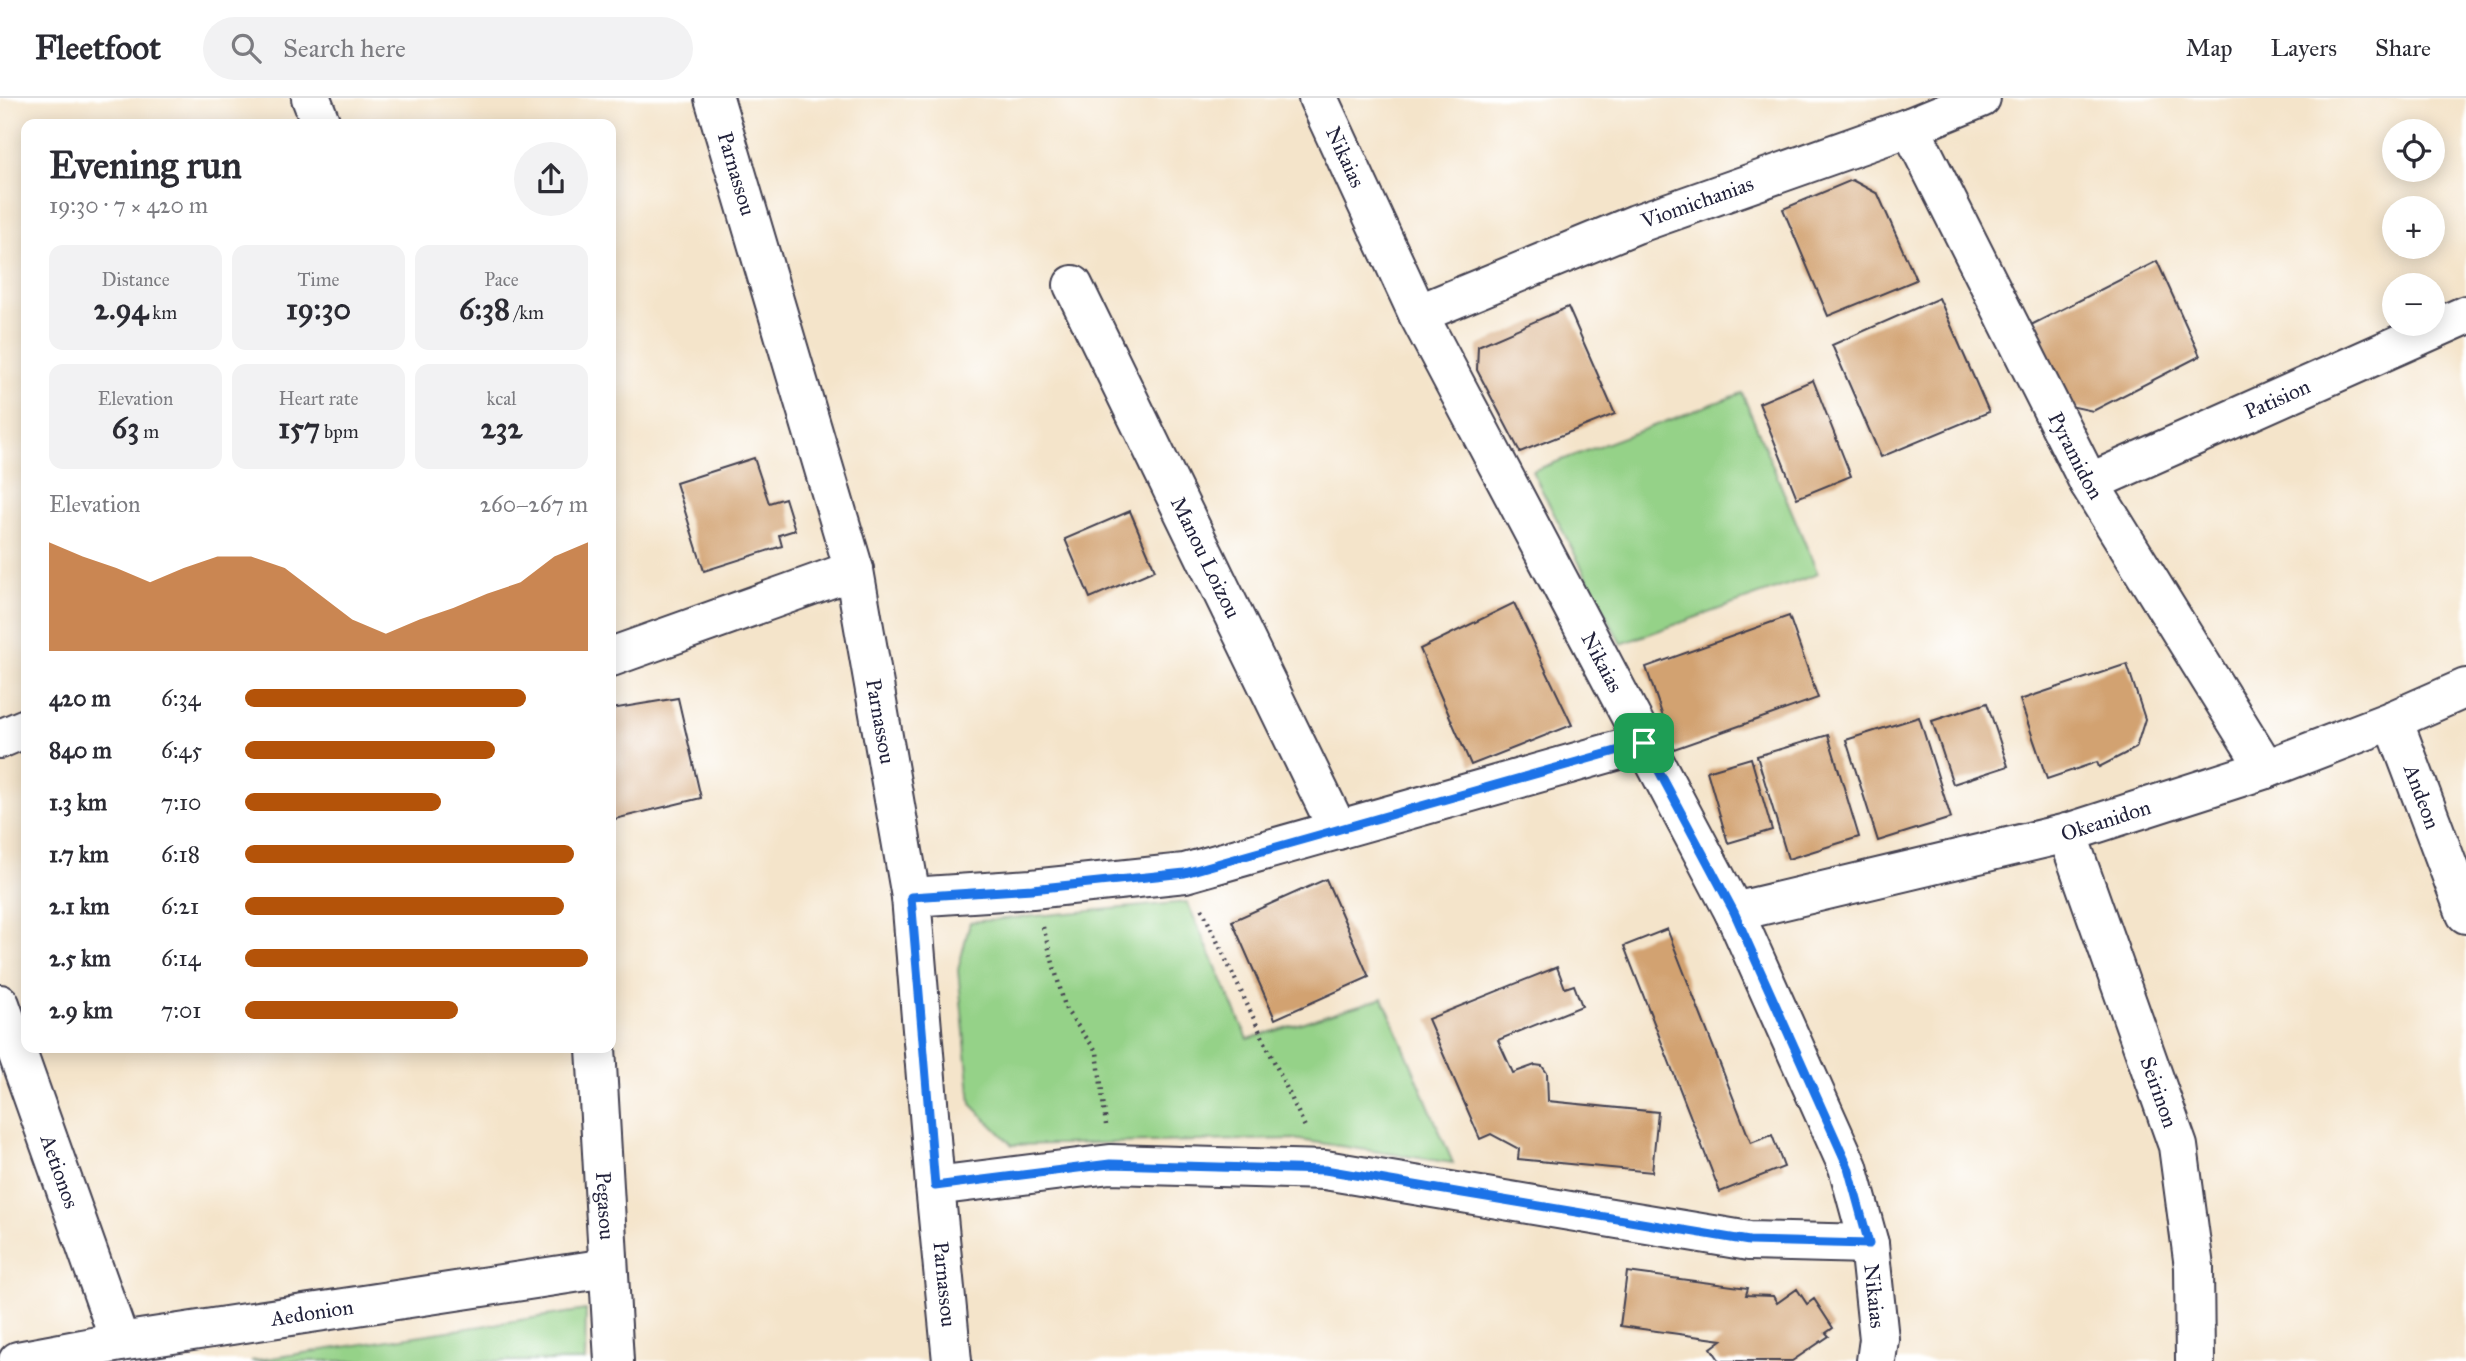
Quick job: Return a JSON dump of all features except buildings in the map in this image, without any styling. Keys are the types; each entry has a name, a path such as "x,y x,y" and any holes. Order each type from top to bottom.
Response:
{"street":[{"path":"311,98 319,119"},
{"name":"Parnassou","path":"714,98 854,570 911,897 952,1361"},
{"name":"Nikaias","path":"1318,98 1418,314 1734,912 1848,1167 1869,1244 1879,1339 1876,1361"},
{"name":"Viomichanias","path":"1418,314 1636,224 1910,127 1981,98"},
{"name":"Pyramidon","path":"1910,127 2089,483 2266,769"},
{"name":"Manou Loizou","path":"1073,285 1338,830"},
{"name":"Patision","path":"2089,483 2466,315"},
{"path":"616,655 854,570"},
{"name":"Okeanidon","path":"1734,912 2067,833 2266,769 2393,720 2466,688"},
{"name":"Andeon","path":"2393,720 2466,914"},
{"path":"0,739 21,730"},
{"path":"911,897 1032,889 1185,873 1644,743"},
{"name":"Seirinon","path":"2067,833 2178,1146 2194,1266 2195,1361"},
{"name":"Aetionos","path":"0,1004 21,1043"},
{"name":"Aetionos","path":"26,1053 120,1342"},
{"name":"Pegasou","path":"596,1053 614,1361"},
{"path":"935,1186 1110,1164 1325,1170 1749,1241 1869,1244"},
{"name":"Aedonion","path":"18,1361 120,1342 607,1268"}],"path":[{"path":"1185,873 1325,1170"},
{"path":"1032,889 1066,1010 1097,1052 1110,1164"}],"green space":[{"path":"1742,393 1818,574 1621,644 1532,471"},
{"path":"1187,902 1248,1039 1383,998 1453,1163 1293,1139 1012,1145 971,1104 958,970 970,922"},
{"path":"586,1310 585,1361 251,1361"}],"route":[{"path":"1644,743 1734,912 1848,1167 1869,1244 1749,1241 1325,1170 1119,1163 935,1186 911,897 1032,889 1185,873 1644,743"}]}
